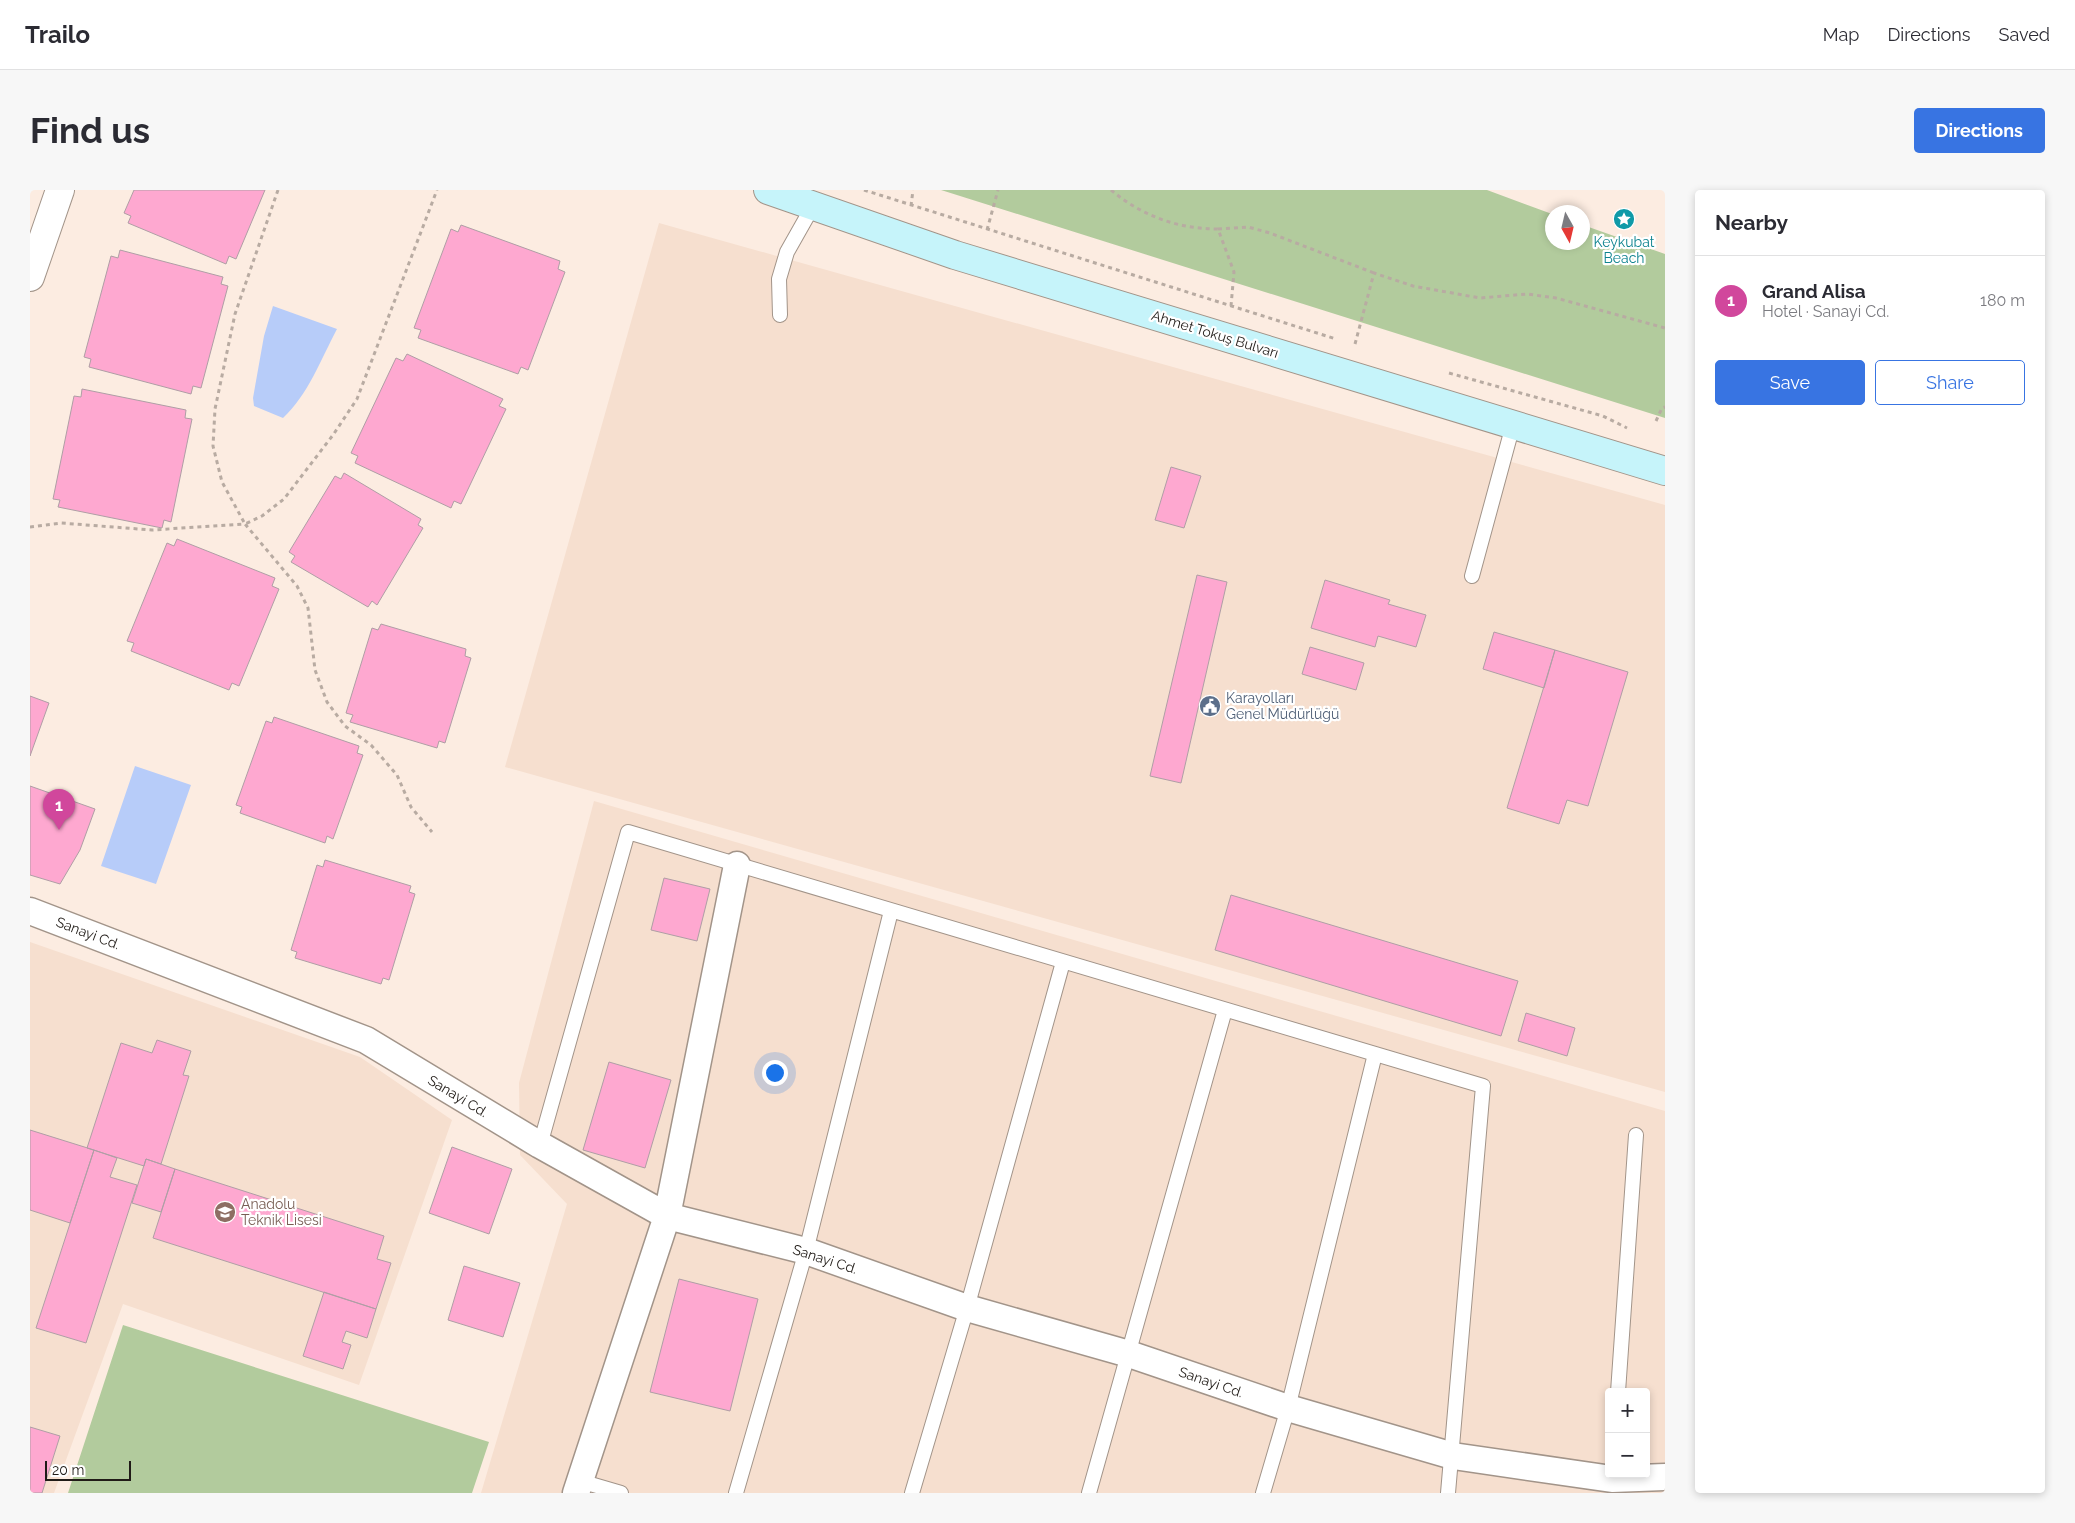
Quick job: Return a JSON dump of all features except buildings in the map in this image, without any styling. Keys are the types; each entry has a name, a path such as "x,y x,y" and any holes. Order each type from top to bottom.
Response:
{"main road":[{"name":"Ahmet Tokuş Bulvarı","path":"768,190 955,255 1665,471"}],"street":[{"path":"30,274 60,190"},
{"path":"578,1487 667,1216 737,865"},
{"name":"Sanayi Cd.","path":"30,911 366,1040 540,1145 667,1216 806,1251 967,1308 1129,1354 1288,1408 1453,1456 1611,1482 1665,1477"}],"lane":[{"path":"780,315 779,279 784,261 813,206"},
{"path":"1472,576 1514,426"},
{"path":"540,1145 628,832 1483,1086 1453,1456 1448,1493"},
{"path":"736,1493 806,1251 891,911"},
{"path":"912,1493 967,1308 1063,962"},
{"path":"1089,1493 1225,1010"},
{"path":"1263,1493 1288,1408 1375,1054"},
{"path":"1618,1388 1636,1134"},
{"path":"578,1487 621,1493"}],"path":[{"path":"278,190 235,314 215,409 213,446 222,482 245,524 297,586 308,608 315,670 327,702 345,726 371,745 397,775 410,807 432,832"},
{"path":"30,527 61,523 152,530 245,524 262,516 284,499 333,435 357,398 437,190"},
{"path":"864,190 1363,347"},
{"path":"911,206 913,190"},
{"path":"987,230 998,190"},
{"path":"1111,190 1138,211 1163,221 1193,229 1248,227 1270,233 1413,286 1480,298 1527,294 1556,298 1665,328"},
{"path":"1218,229 1234,272 1231,306"},
{"path":"1355,344 1374,273"},
{"path":"1441,371 1603,416 1634,430"},
{"path":"1656,421 1662,408 1665,407"}],"shaded area":[{"path":"659,223 1665,505 1665,1092 505,767"},
{"path":"594,801 1665,1111 1665,1493 481,1493 567,1204 520,1155 519,1083"},
{"name":"Anadolu Teknik Lisesi","path":"30,942 360,1057 452,1120 359,1385 123,1304 54,1493 30,1493"}],"green space":[{"path":"941,190 1487,190 1545,211 1545,250 1590,250 1590,227 1665,254 1665,418"},
{"path":"123,1325 489,1442 472,1493 68,1493"}],"water":[{"path":"273,306 337,329 307,388 283,418 254,406 253,398 264,336"},
{"path":"135,766 191,785 156,884 101,866"}],"place":[{"name":"Keykubat Beach","path":"1624,219"},
{"name":"Karayolları Genel Müdürlüğü","path":"1210,706"},
{"name":"Grand Alisa","path":"59,830"},
{"name":"Anadolu Teknik Lisesi","path":"225,1212"}]}
